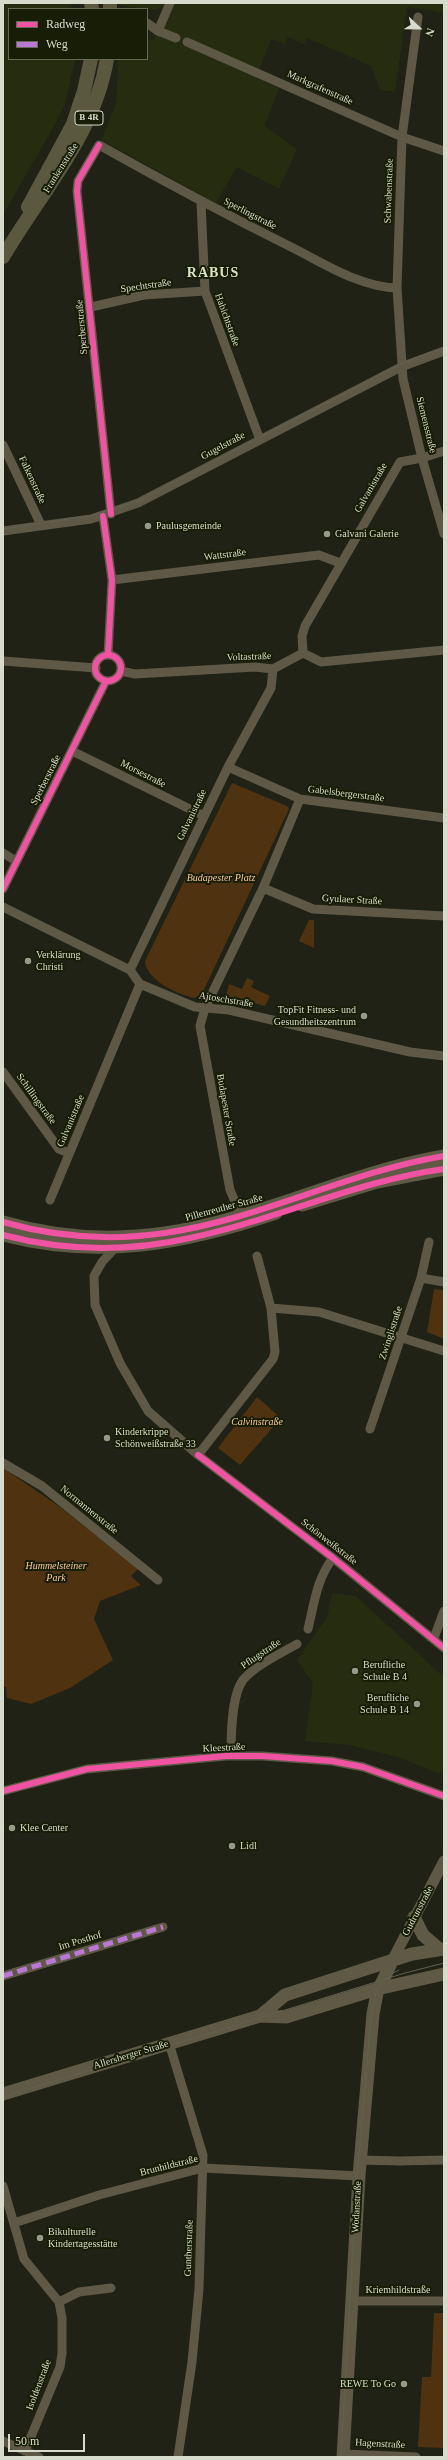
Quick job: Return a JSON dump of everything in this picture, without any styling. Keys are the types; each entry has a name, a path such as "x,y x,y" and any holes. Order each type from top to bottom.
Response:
{"main road":[{"name":"Frankenstraße","path":"21,226 32,198 73,124 86,86 91,60"},
{"name":"Frankenstraße","path":"3,257 21,226 41,201 80,138 98,95 107,60"},
{"name":"Pillenreuther Straße","path":"3,1222 71,1235 138,1236 179,1231 241,1215 379,1171 444,1156"},
{"name":"Pillenreuther Straße","path":"3,1235 55,1245 116,1248 163,1243 203,1235 366,1185 444,1169"},
{"path":"414,1917 423,1935 442,1949"},
{"name":"Allersberger Straße","path":"260,2016 285,1995 392,1961 442,1949"},
{"name":"Wodanstraße","path":"343,2455 360,2160 373,2014 379,1988 392,1961"},
{"name":"Allersberger Straße","path":"3,2094 260,2016 286,2017 379,1988 444,1974"}],"street":[{"path":"158,31 170,3"},
{"name":"Schwabenstraße","path":"401,367 397,288 402,137 418,17"},
{"path":"148,24 158,31 176,38"},
{"path":"148,31 158,31"},
{"name":"Markgrafenstraße","path":"187,42 402,137 444,151"},
{"name":"Sperlingstraße","path":"99,145 201,202 342,272 379,288 397,288"},
{"name":"Sperberstraße","path":"99,145 78,181 77,191 91,307 112,580 108,655"},
{"name":"Habichtstraße","path":"201,202 205,291 260,440"},
{"name":"Spechtstraße","path":"91,307 144,295 205,291"},
{"name":"Gugelstraße","path":"3,530 107,515 138,503 401,367 444,351"},
{"name":"Siemensstraße","path":"401,367 422,458 444,534"},
{"name":"Falkenstraße","path":"3,445 41,525"},
{"name":"Galvanistraße","path":"303,652 302,636 305,626 340,563 400,462 422,458 444,451"},
{"name":"Wattstraße","path":"112,580 319,555 340,563"},
{"path":"303,652 320,662 444,650"},
{"name":"Voltastraße","path":"121,670 135,674 255,667 273,669 303,652"},
{"path":"108,655 117,659 121,670 118,677 112,681 106,681 97,674 96,668 102,657 108,655"},
{"path":"3,661 96,668"},
{"name":"Galvanistraße","path":"130,970 228,767 271,688 273,669"},
{"name":"Sperberstraße","path":"3,889 106,681"},
{"name":"Morsestraße","path":"72,751 204,816"},
{"name":"Gabelsbergerstraße","path":"228,767 300,799 444,818"},
{"path":"205,1008 263,888 300,799"},
{"path":"3,853 16,861"},
{"name":"Gyulaer Straße","path":"263,888 313,909 444,916"},
{"path":"3,907 130,970 140,984"},
{"name":"Galvanistraße","path":"50,1200 140,984"},
{"name":"Ajtoschstraße","path":"140,984 195,1007 229,1010 410,1052 444,1056"},
{"name":"Budapester Straße","path":"205,1008 200,1026 230,1190 241,1215"},
{"name":"Schillingstraße","path":"3,1072 59,1148 69,1153"},
{"name":"Zwinglistraße","path":"370,1429 421,1278 429,1242"},
{"name":"Schönweißstraße","path":"116,1248 102,1262 94,1276 95,1305 120,1363 148,1411 198,1455 333,1558 434,1638 444,1648"},
{"path":"198,1455 273,1359 276,1345 270,1308 256,1256"},
{"path":"421,1278 444,1282"},
{"path":"270,1308 319,1312 444,1351"},
{"name":"Normannenstraße","path":"3,1463 42,1486 158,1580"},
{"path":"308,1629 325,1568 333,1558"},
{"path":"434,1638 444,1611"},
{"name":"Pflugstraße","path":"231,1756 231,1731 238,1692 243,1680 265,1663 297,1644"},
{"name":"Kleestraße","path":"3,1791 87,1769 231,1756 292,1757 332,1761 386,1774 444,1796"},
{"name":"Gudrunstraße","path":"392,1961 444,1861"},
{"name":"Im Posthof","path":"3,1976 163,1927"},
{"name":"Guntherstraße","path":"169,2043 203,2155 199,2289 178,2457"},
{"path":"360,2160 444,2160"},
{"name":"Brunhildstraße","path":"14,2223 99,2195 203,2168 359,2176"},
{"path":"3,2186 24,2259 59,2302 79,2292 111,2288"},
{"name":"Kriemhildstraße","path":"352,2301 444,2301"},
{"name":"Isoldenstraße","path":"25,2451 60,2367 62,2318 59,2302"},
{"path":"3,2441 39,2457"},
{"name":"Hagenstraße","path":"343,2455 416,2457"}],"shaded area":[{"path":"3,3 71,3 72,8 8,8 8,60 75,60 66,101 57,121 3,215"},
{"path":"117,3 444,3 444,13 407,7 395,92 380,90 371,66 307,38 304,44 288,37 285,44 271,39 256,78 279,88 265,126 297,149 279,189 237,167 216,203 101,140 116,104 118,60 148,60 148,39 154,40 163,7 155,10 122,6"},
{"name":"Berufliche Schule B 4","path":"332,1593 356,1596 444,1677 444,1766 440,1774 398,1757 349,1745 305,1741 313,1683 297,1660 327,1617"}],"green space":[{"name":"Budapester Platz","path":"232,783 287,806 289,809 202,994 194,998 171,990 156,980 147,968 145,961"},
{"path":"309,920 314,920 314,948 299,941"},
{"path":"247,978 254,981 251,987 270,996 265,1006 226,996 229,984 242,989"},
{"path":"434,1289 444,1290 444,1339 427,1332"},
{"name":"Calvinstraße","path":"257,1397 281,1418 240,1465 218,1448"},
{"name":"Hummelsteiner Park","path":"3,1468 60,1507 138,1569 131,1576 141,1585 100,1601 94,1619 113,1660 70,1688 31,1704 7,1698 6,1687 3,1686"},
{"path":"434,2313 444,2313 444,2448 418,2447 422,2377 431,2377"}],"tram line":[{"path":"3,529 91,516 138,501 401,364 444,348"},
{"path":"3,2097 405,1973 444,1963"},
{"path":"341,2457 357,2176 372,2008 380,1985 393,1973 399,1970"}],"marked path":[{"path":"3,1976 163,1927"}],"cycle path":[{"path":"99,145 78,181 77,191 111,514"},
{"path":"103,516 112,580 108,655"},
{"path":"108,655 117,659 121,668 117,677 108,681 99,677 95,668 99,659 108,655"},
{"path":"3,889 106,681"},
{"path":"3,1222 43,1231 83,1236 124,1237 165,1233 236,1217 373,1173 408,1163 444,1156"},
{"path":"3,1235 73,1247 120,1247 167,1243 254,1221 379,1182 444,1169"},
{"path":"198,1455 333,1558 444,1648"},
{"path":"3,1791 87,1769 226,1756 262,1756 332,1761 363,1767 444,1796"}],"place":[{"name":"Paulusgemeinde","path":"148,526"},
{"name":"Galvani Galerie","path":"327,534"},
{"name":"Verklärung Christi","path":"28,961"},
{"name":"TopFit Fitness- und Gesundheitszentrum","path":"364,1016"},
{"name":"Kinderkrippe Schönweißstraße 33","path":"107,1438"},
{"name":"Berufliche Schule B 4","path":"355,1671"},
{"name":"Berufliche Schule B 14","path":"417,1704"},
{"name":"Klee Center","path":"12,1828"},
{"name":"Lidl","path":"232,1846"},
{"name":"Bikulturelle Kindertagesstätte","path":"40,2238"},
{"name":"REWE To Go","path":"404,2384"}],"district":[{"name":"RABUS","path":"213,273"}]}
